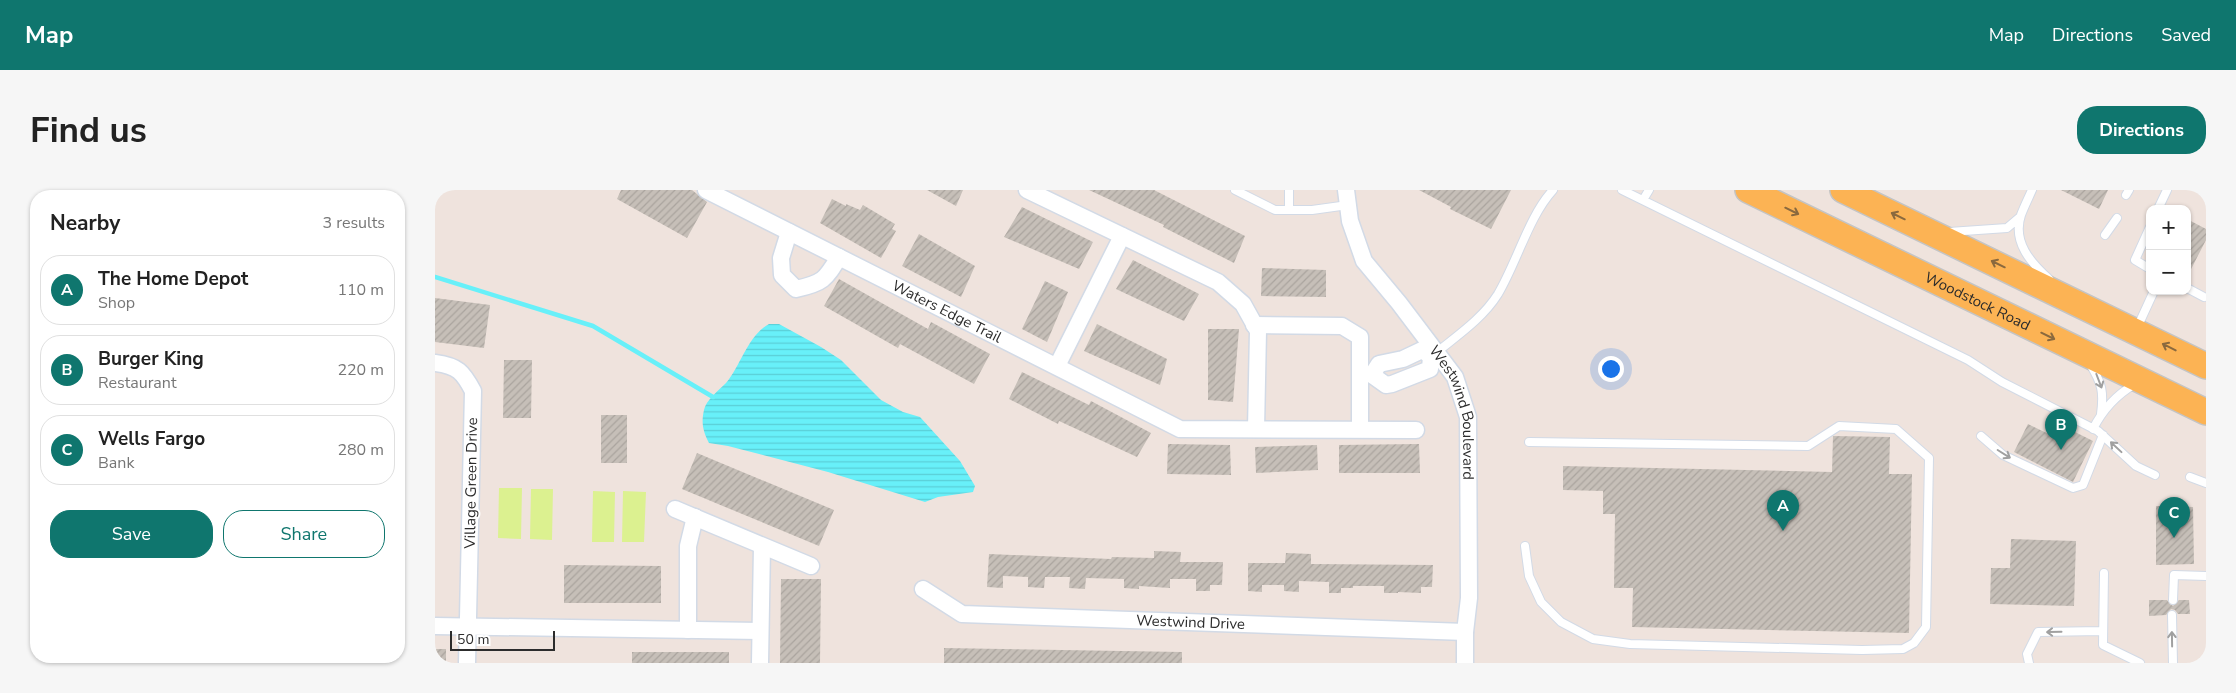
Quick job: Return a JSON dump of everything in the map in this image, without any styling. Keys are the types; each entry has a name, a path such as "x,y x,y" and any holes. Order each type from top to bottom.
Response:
{"main road":[{"name":"Woodstock Road","path":"1748,190 2206,412"},
{"path":"1854,193 2205,364"}],"street":[{"name":"Waters Edge Trail","path":"706,190 735,196 789,232 1180,429 1416,430"},
{"path":"1027,190 1218,282 1243,304 1257,331 1256,429"},
{"name":"Westwind Boulevard","path":"1347,198 1350,221 1364,261 1434,354 1455,378 1467,417 1469,598 1465,632 1465,663"},
{"path":"789,232 781,258 783,275 796,289 819,284 830,272 839,257"},
{"path":"1057,366 1122,236"},
{"path":"1254,325 1342,326 1360,337 1366,376 1360,429"},
{"path":"1422,350 1434,354 1430,369 1410,378 1386,385 1366,376 1379,364 1403,359 1422,350"},
{"path":"1403,359 1410,378"},
{"name":"Village Green Drive","path":"435,363 445,364 464,373 473,391 467,663"},
{"path":"675,509 811,566"},
{"path":"688,630 688,546 695,517"},
{"path":"760,663 762,546"},
{"name":"Westwind Drive","path":"923,589 962,614 1465,632"},
{"path":"435,626 760,631"}],"lane":[{"path":"1235,190 1275,210 1312,210 1347,198"},
{"path":"1289,190 1289,210"},
{"path":"1434,354 1480,316 1497,296 1513,267 1542,202 1553,190"},
{"path":"1623,190 1968,360 2002,382 2093,429 2136,466 2155,475"},
{"path":"1643,200 1649,190"},
{"path":"2032,190 2020,217 2019,240 2032,264 2073,300"},
{"path":"2160,205 2167,190"},
{"path":"1933,233 2007,228 2020,217"},
{"path":"2105,235 2117,218"},
{"path":"2146,236 2135,260 2146,267"},
{"path":"2191,290 2204,297"},
{"path":"2136,330 2152,295"},
{"path":"2082,352 2099,378 2103,395 2101,414"},
{"path":"2093,429 2101,414 2119,393 2140,380"},
{"path":"1525,546 1529,576 1541,602 1561,622 1593,639 1630,644 1668,646 1879,650 1903,649 1914,643 1926,628 1929,458 1896,429 1839,426 1809,446 1529,442"},
{"path":"1981,436 2003,455 2073,488 2083,485 2103,436"},
{"path":"2133,476 2136,466"},
{"path":"2190,478 2206,483"},
{"path":"2104,573 2103,645 2139,663"},
{"path":"2173,600 2174,575 2206,576"},
{"path":"2172,615 2173,663"},
{"path":"2029,663 2027,654 2039,632 2102,632"}],"green space":[{"path":"499,488 522,488 521,539 498,538"},
{"path":"531,489 553,489 552,540 530,539"},
{"path":"593,491 615,492 614,542 592,542"},
{"path":"623,491 646,492 644,542 622,542"}],"water":[{"path":"769,324 779,324 821,347 841,360 881,400 903,412 920,417 960,461 975,486 973,492 938,497 925,502 828,472 728,446 709,443 703,423 705,406 726,383 756,335"}],"building":[{"path":"621,190 692,190 707,202 687,238 617,199"},
{"path":"927,190 963,190 956,206"},
{"path":"1089,190 1154,190 1245,236 1234,263 1163,227 1164,225"},
{"path":"1419,190 1511,190 1491,229 1450,209 1451,207"},
{"path":"2061,190 2108,190 2099,209"},
{"path":"832,199 860,210 863,205 895,224 892,229 896,231 881,258 820,223"},
{"path":"1022,207 1093,242 1079,269 1004,237"},
{"path":"2191,221 2206,229 2206,240 2191,269"},
{"path":"919,234 975,266 961,297 902,266"},
{"path":"1133,260 1199,294 1184,321 1116,289"},
{"path":"1262,268 1326,270 1326,297 1261,296"},
{"path":"839,279 928,329 931,322 990,354 974,384 900,344 898,348 824,306"},
{"path":"1045,281 1068,292 1047,342 1022,329"},
{"path":"435,298 490,305 484,348 435,342"},
{"path":"1097,324 1167,359 1160,385 1084,351"},
{"path":"1208,329 1239,329 1233,402 1208,400"},
{"path":"504,360 532,360 531,418 503,418"},
{"path":"1022,372 1089,405 1091,401 1151,433 1137,457 1059,421 1058,424 1009,399"},
{"path":"601,415 627,415 627,463 601,463"},
{"path":"2028,424 2063,441 2069,429 2093,441 2073,482 2014,452"},
{"path":"1833,436 1890,437 1889,474 1912,474 1909,633 1632,627 1633,588 1614,588 1615,514 1603,514 1603,491 1563,490 1563,466 1832,472"},
{"path":"1168,444 1230,445 1231,475 1167,474"},
{"path":"1419,444 1420,473 1339,473 1339,445"},
{"path":"1317,445 1318,470 1256,473 1255,447"},
{"path":"697,453 834,510 819,546 682,489"},
{"path":"2156,506 2193,507 2194,564 2156,565"},
{"path":"2011,539 2076,541 2074,606 1990,604 1991,568 2010,568"},
{"path":"1154,551 1181,552 1180,562 1223,562 1222,585 1210,585 1210,591 1196,591 1196,579 1170,579 1170,588 1139,586 1139,589 1124,588 1124,579 1086,578 1085,589 1069,588 1070,577 1045,577 1044,588 1028,587 1028,577 1003,576 1003,588 987,587 989,554 1111,559 1112,557 1154,558"},
{"path":"1286,553 1311,554 1311,564 1433,565 1432,587 1421,587 1421,593 1384,593 1384,586 1353,586 1353,588 1341,588 1341,593 1329,593 1329,582 1299,581 1299,592 1284,591 1284,585 1262,585 1262,592 1248,591 1248,563 1285,563"},
{"path":"564,565 661,566 661,603 564,603"},
{"path":"781,579 821,579 820,663 780,663"},
{"path":"2149,600 2167,600 2173,606 2179,600 2189,600 2190,614 2178,614 2175,610 2171,609 2166,615 2149,616"},
{"path":"944,648 1182,652 1182,663 944,663"},
{"path":"435,649 446,649 446,663 435,663"},
{"path":"632,652 729,652 729,663 632,663"}],"waterway":[{"path":"435,277 593,326 713,397"}],"place":[{"name":"Burger King","path":"2061,450"},
{"name":"The Home Depot","path":"1783,531"},
{"name":"Wells Fargo","path":"2174,538"}]}
